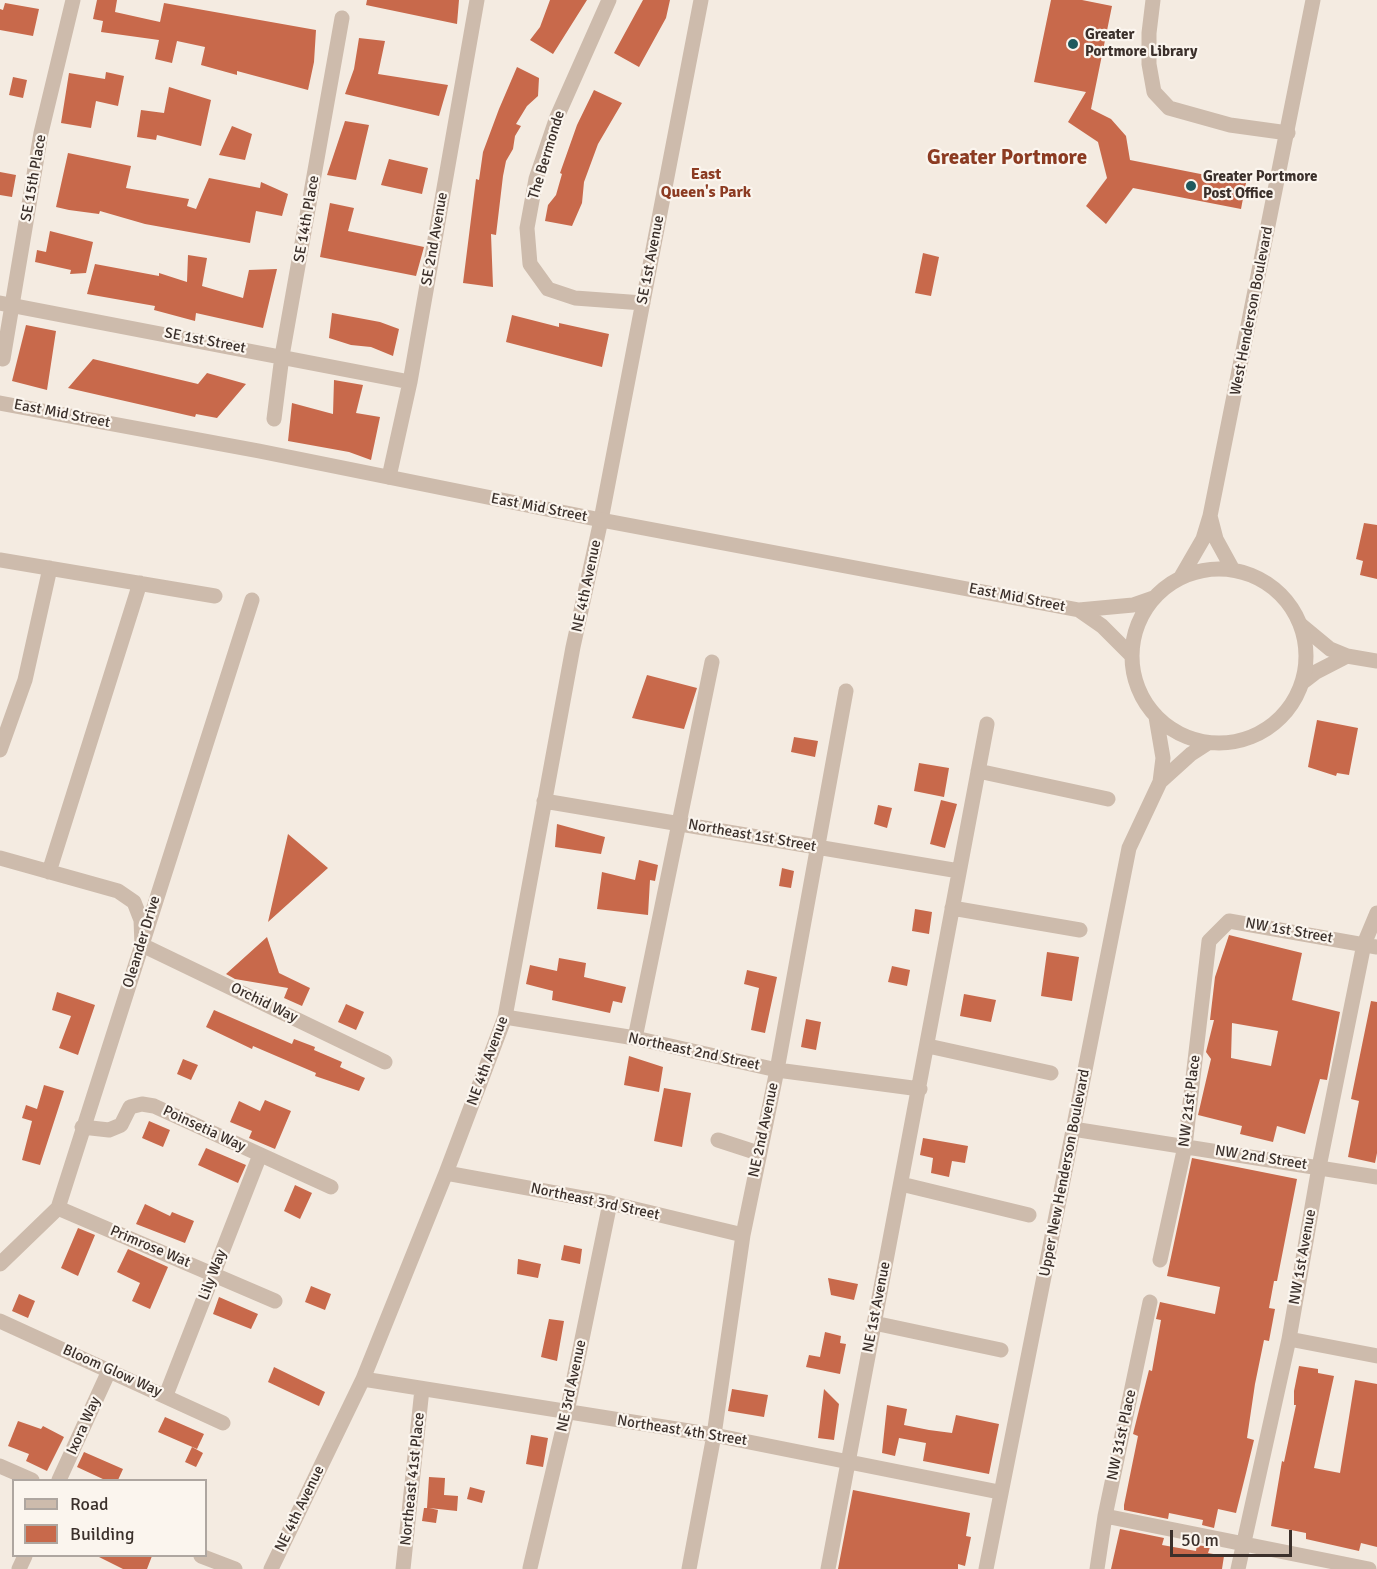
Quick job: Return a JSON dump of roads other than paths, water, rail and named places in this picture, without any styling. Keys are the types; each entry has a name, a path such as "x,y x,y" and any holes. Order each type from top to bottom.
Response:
{"street":[{"name":"SE 15th Place","path":"3,359 5,304 73,0"},
{"name":"SE 2nd Avenue","path":"389,477 410,382 477,0"},
{"name":"The Bermonde","path":"609,0 557,117 536,179 527,228 530,264 548,289 575,298 643,303"},
{"name":"SE 1st Avenue","path":"601,520 701,0"},
{"path":"1153,0 1149,33 1149,64 1154,92 1169,108 1230,125 1288,133"},
{"name":"West Henderson Boulevard","path":"1181,577 1203,538 1210,516 1313,0"},
{"name":"SE 14th Place","path":"274,419 282,356 342,18"},
{"name":"SE 1st Street","path":"5,304 410,382"},
{"name":"East Mid Street","path":"0,402 601,520 1079,610 1133,605 1153,598"},
{"name":"West Henderson Boulevard","path":"1210,516 1216,539 1233,570"},
{"name":"NE 4th Avenue","path":"271,1569 363,1379 447,1173 505,1017 573,647 601,520"},
{"path":"0,560 215,596"},
{"path":"0,750 25,680 50,568"},
{"path":"1205,569 1233,570 1253,575 1273,587 1290,604 1301,625 1306,644 1303,682 1293,704 1276,723 1263,732 1232,743 1208,743 1171,729 1156,717 1142,699 1134,678 1131,655 1134,634 1141,615 1153,598 1181,577 1205,569"},
{"path":"49,872 140,583"},
{"name":"Oleander Drive","path":"0,1264 58,1208 252,600"},
{"name":"East Mid Street","path":"1079,610 1102,626 1131,655"},
{"path":"1301,625 1330,649 1347,656 1377,662"},
{"path":"1303,682 1316,672 1347,656"},
{"path":"635,1038 712,662"},
{"name":"NE 2nd Avenue","path":"689,1569 714,1435 743,1234 777,1070 846,691"},
{"name":"Upper New Henderson Boulevard","path":"986,1569 999,1492 1065,1178 1129,848 1161,782 1163,758 1156,717"},
{"name":"NE 1st Avenue","path":"828,1569 987,724"},
{"name":"Upper New Henderson Boulevard","path":"1161,782 1191,754 1208,743"},
{"path":"978,771 1108,799"},
{"name":"Northeast 1st Street","path":"544,801 959,871"},
{"path":"0,858 118,891 134,902 141,920 142,945"},
{"path":"952,908 1080,930"},
{"name":"NW 1st Avenue","path":"1238,1569 1289,1339 1319,1167 1377,913"},
{"name":"NW 1st Street","path":"1209,941 1229,921 1370,946"},
{"name":"NW 21st Place","path":"1160,1260 1185,1146 1209,941"},
{"name":"Orchid Way","path":"142,945 385,1062"},
{"name":"Northeast 2nd Street","path":"505,1017 635,1038 777,1070 920,1089"},
{"path":"928,1046 1051,1073"},
{"name":"Poinsetia Way","path":"82,1127 109,1130 121,1125 130,1107 142,1104 154,1106 332,1187"},
{"name":"NW 2nd Street","path":"1073,1130 1377,1177"},
{"path":"718,1140 758,1154"},
{"name":"Lily Way","path":"166,1395 260,1155"},
{"name":"Northeast 3rd Street","path":"447,1173 610,1203 743,1234"},
{"path":"901,1184 1029,1215"},
{"name":"NE 3rd Avenue","path":"530,1568 567,1412 610,1203"},
{"name":"Primrose Wat","path":"58,1208 275,1300"},
{"name":"NW 31st Place","path":"1097,1569 1105,1516 1150,1302"},
{"name":"Bloom Glow Way","path":"0,1321 166,1395 223,1424"},
{"path":"874,1323 1001,1350"},
{"path":"1289,1339 1377,1356"},
{"name":"Ixora Way","path":"59,1479 109,1371"},
{"name":"Northeast 4th Street","path":"363,1379 714,1435 999,1492"},
{"name":"Northeast 41st Place","path":"404,1569 422,1389"},
{"path":"0,1466 30,1479"},
{"path":"1105,1516 1370,1569"},
{"path":"204,1557 235,1569"}],"place":[{"name":"Greater Portmore Library","path":"1073,44"},
{"name":"Greater Portmore Post Office","path":"1191,186"}],"district":[{"name":"Greater Portmore","path":"1007,158"},
{"name":"East Queen's Park","path":"706,184"}]}
